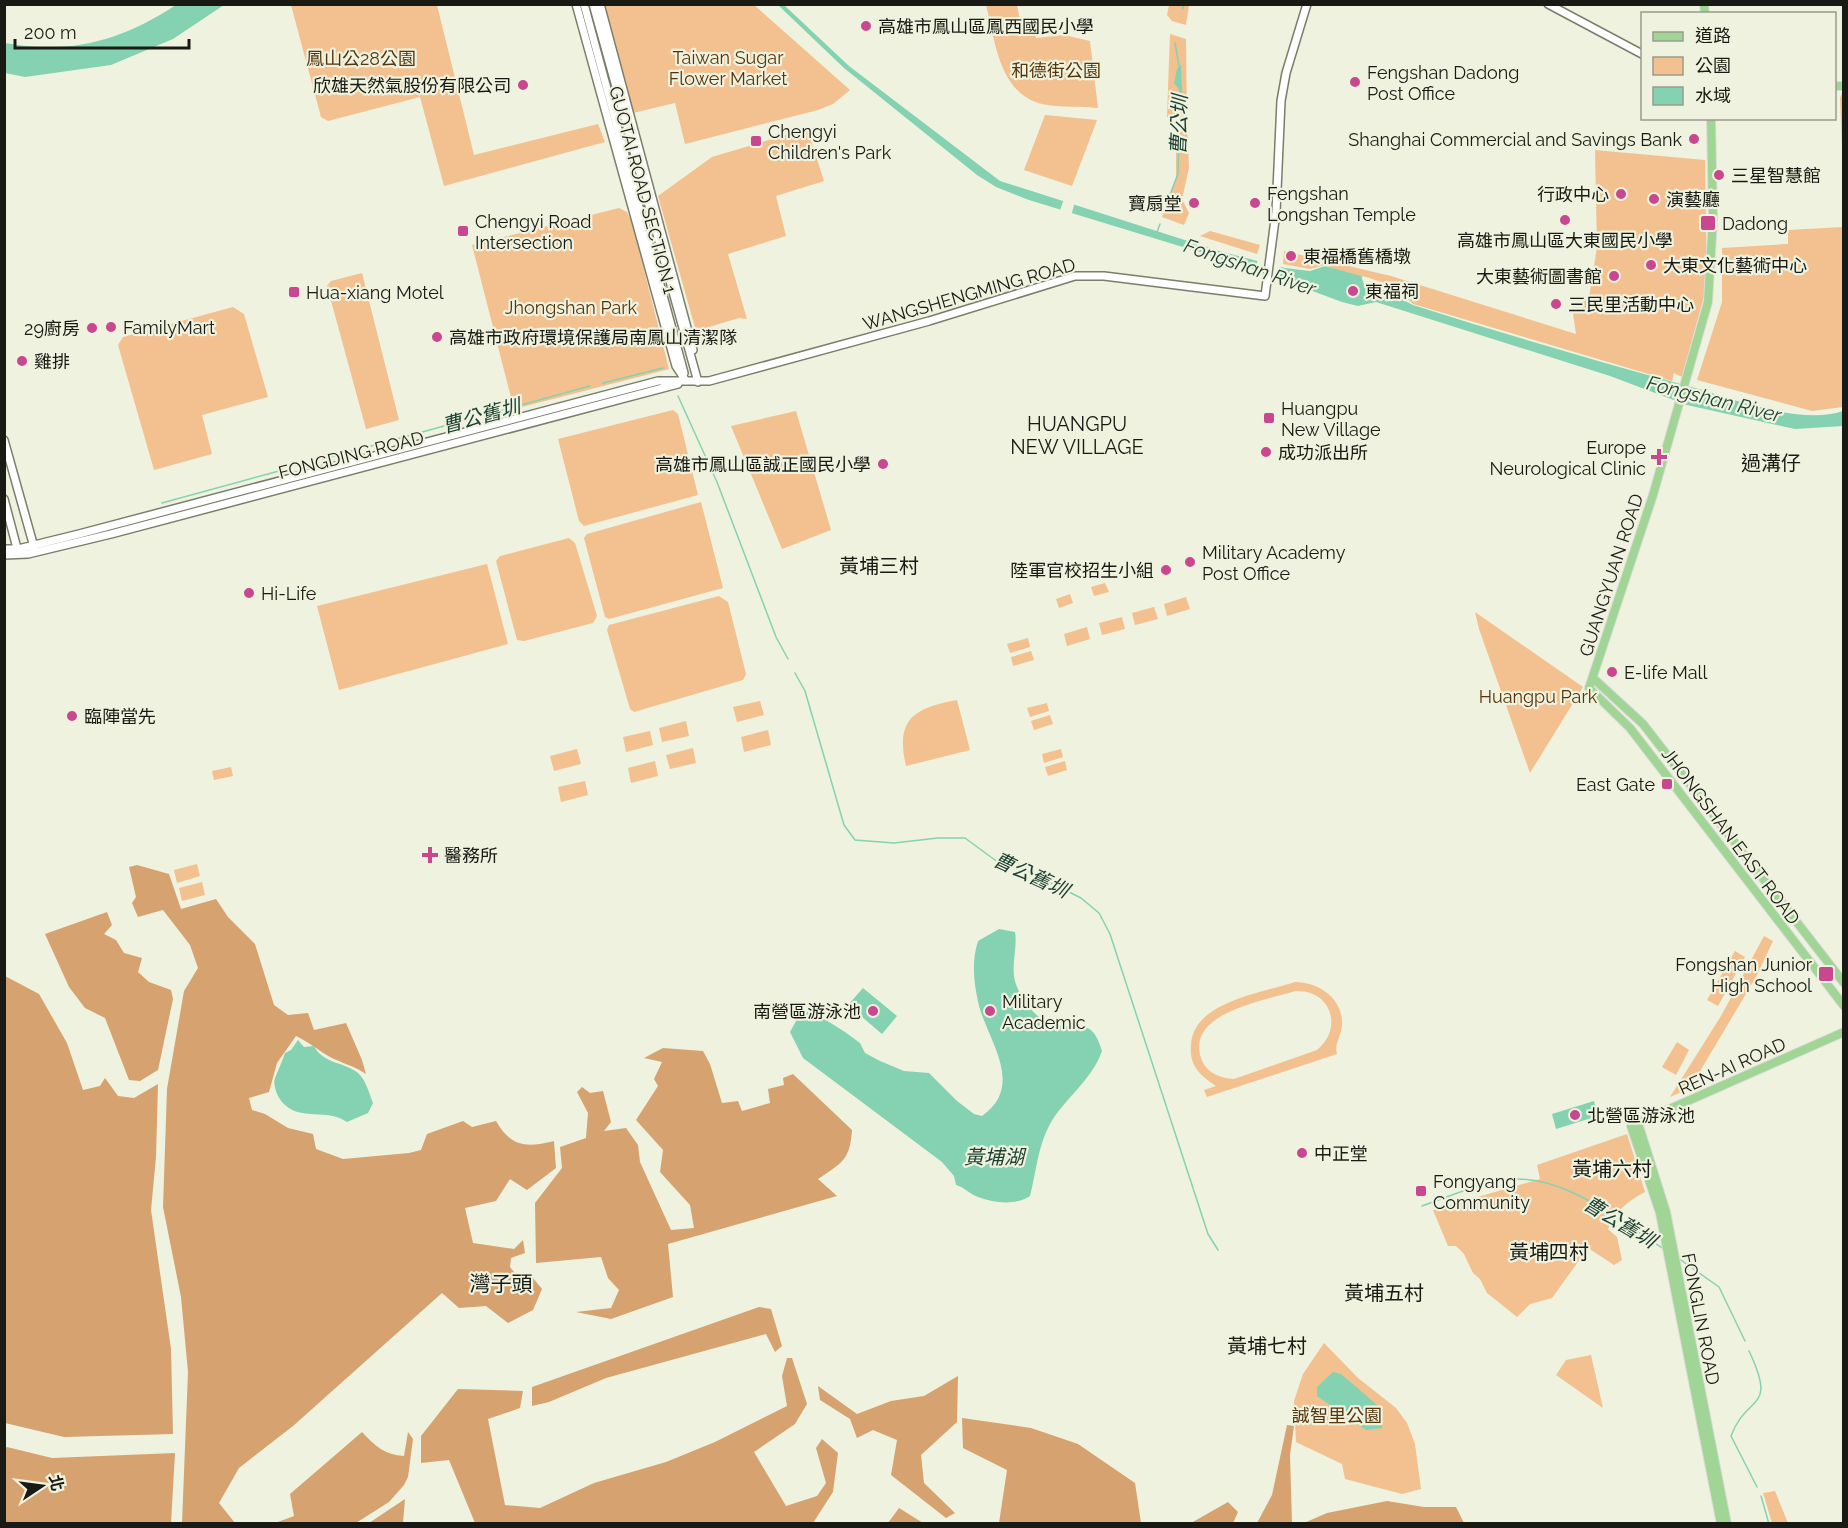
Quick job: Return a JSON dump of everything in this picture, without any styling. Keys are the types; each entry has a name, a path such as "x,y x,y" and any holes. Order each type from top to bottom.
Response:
{"main road":[{"name":"GUOTAI ROAD SECTION 1","path":"576,4 676,366 686,381"},
{"name":"GUOTAI ROAD SECTION 1","path":"584,4 686,381"},
{"path":"593,4 657,227 698,382"},
{"name":"GUOTAI ROAD SECTION 1","path":"600,4 657,227"},
{"name":"WANGSHENGMING ROAD","path":"686,381 713,380 885,334 1076,276 1104,276 1265,296 1272,252 1281,101 1307,4"},
{"path":"1548,4 1641,53"},
{"name":"GUANGYUAN ROAD","path":"1589,688 1653,495 1708,302 1711,278 1713,183 1711,120"},
{"name":"FONGDING ROAD","path":"4,555 34,549 648,384 686,381"},
{"path":"4,440 34,549"},
{"path":"4,500 18,552"},
{"name":"FONGDING ROAD","path":"4,549 18,552"},
{"name":"JHONGSHAN EAST ROAD","path":"1594,678 1643,724 1844,983"},
{"name":"JHONGSHAN EAST ROAD","path":"1589,688 1630,728 1844,1006"},
{"name":"REN-AI ROAD","path":"1635,1124 1844,1032"},
{"name":"FONGLIN ROAD","path":"1635,1124 1660,1213 1721,1524"},
{"name":"FONGLIN ROAD","path":"1635,1124 1666,1212 1727,1524"}],"green space":[{"name":"鳳山公28公園","path":"291,5 437,5 474,155 598,124 605,142 444,186 420,97 328,121 321,117"},
{"name":"Taiwan Sugar Flower Market","path":"605,5 754,5 850,90 833,104 818,110 685,144 675,103 633,113"},
{"name":"和德街公園","path":"986,5 1017,5 1020,21 1032,20 1036,38 1064,35 1090,41 1098,108 1042,104 1016,89 1001,64"},
{"path":"1169,5 1189,5 1186,25 1172,21 1167,15"},
{"path":"1170,34 1186,39 1187,119 1167,117"},
{"path":"1844,91 1843,172 1840,98"},
{"path":"1045,115 1097,120 1072,186 1024,170"},
{"path":"1176,123 1187,124 1189,168 1182,199 1189,213 1184,225 1162,217 1176,177"},
{"path":"802,130 808,131 824,181 776,196 786,236 728,254 747,319 739,318 696,331 658,196 712,157"},
{"name":"大東文化藝術中心","path":"1595,150 1705,160 1707,285 1682,377 1674,373 1672,381 1413,304 1394,286 1363,276 1360,281 1325,265 1310,269 1283,264 1284,251 1391,276 1576,334 1571,300 1589,298 1597,247"},
{"name":"Jhongshan Park","path":"619,208 627,212 632,222 669,369 514,409 472,245"},
{"path":"1843,227 1843,407 1812,411 1697,380 1722,302 1722,248 1788,244 1788,230"},
{"path":"1210,231 1260,245 1257,254 1200,236"},
{"path":"362,273 399,420 366,429 327,286 331,281"},
{"path":"233,307 244,314 268,397 202,415 212,454 154,470 118,345 123,337"},
{"path":"673,410 678,414 698,495 584,526 579,521 558,439"},
{"path":"796,411 831,530 782,549 731,426"},
{"path":"701,502 723,588 609,619 605,617 584,538 587,534"},
{"path":"569,538 575,543 597,616 593,623 524,641 517,640 496,561 500,556"},
{"path":"487,564 508,644 339,690 317,606"},
{"path":"1105,583 1109,592 1094,596 1091,587"},
{"path":"1070,594 1073,603 1059,608 1056,599"},
{"path":"719,596 728,602 746,674 743,680 634,712 630,709 607,630 609,625"},
{"path":"1186,597 1190,609 1167,616 1164,604"},
{"path":"1154,607 1158,619 1135,625 1132,613"},
{"name":"Huangpu Park","path":"1475,612 1583,687 1530,773 1479,629"},
{"path":"1122,617 1125,629 1102,635 1099,623"},
{"path":"1087,627 1090,639 1067,646 1064,634"},
{"path":"1028,638 1030,647 1010,653 1007,644"},
{"path":"1031,651 1034,660 1013,666 1011,657"},
{"path":"957,700 970,750 906,766 903,737 911,718 929,707"},
{"path":"760,701 764,715 737,722 733,707"},
{"path":"1047,703 1049,711 1030,717 1027,708"},
{"path":"1050,715 1053,724 1034,730 1031,721"},
{"path":"686,721 689,736 662,742 659,728"},
{"path":"768,730 771,745 744,752 741,737"},
{"path":"650,731 653,745 626,752 623,737"},
{"path":"693,748 696,763 670,769 666,755"},
{"path":"577,749 581,764 554,771 550,756"},
{"path":"1061,749 1063,757 1044,763 1042,754"},
{"path":"655,761 658,776 631,783 628,768"},
{"path":"1065,761 1067,770 1048,776 1045,767"},
{"path":"231,767 233,776 214,780 212,771"},
{"path":"585,781 588,795 561,802 558,787"},
{"path":"197,864 200,876 177,883 174,870"},
{"path":"202,882 205,895 182,901 179,888"},
{"path":"1764,936 1773,941 1756,977 1690,1088 1670,1097 1721,1016"},
{"path":"1735,951 1745,957 1718,1006 1707,1000"},
{"path":"1295,982 1321,989 1334,1000 1339,1008 1342,1026 1336,1047 1337,1054 1207,1097 1204,1090 1216,1086 1197,1069 1191,1052 1195,1030 1203,1019 1216,1009 1248,995","holes":["1295,991 1317,996 1330,1011 1330,1031 1317,1050 1234,1079 1219,1076 1203,1063 1200,1042 1205,1030 1216,1019 1248,1004"]},
{"path":"1677,1042 1689,1050 1676,1075 1662,1067"},
{"path":"1627,1134 1645,1192 1623,1207 1614,1217 1608,1229 1617,1237 1622,1260 1614,1265 1588,1248 1552,1298 1530,1304 1517,1317 1487,1293 1480,1279 1473,1273 1464,1254 1456,1246 1448,1246 1433,1210 1540,1179 1537,1165"},
{"name":"誠智里公園","path":"1324,1343 1358,1378 1396,1408 1407,1423 1415,1444 1421,1489 1402,1494 1345,1479 1342,1464 1296,1442 1294,1401 1303,1374"},
{"path":"1591,1355 1603,1408 1556,1375 1566,1360"},
{"path":"1775,1491 1788,1523 1772,1523 1763,1493"}],"shaded area":[{"path":"137,865 169,874 181,909 216,899 228,917 255,944 274,1005 288,1015 308,1013 314,1030 346,1023 366,1074 329,1056 296,1036 277,1063 269,1092 249,1098 252,1110 265,1114 288,1128 313,1134 316,1149 343,1159 421,1150 427,1134 463,1121 472,1127 496,1121 507,1136 527,1145 554,1141 556,1168 527,1190 510,1179 496,1201 465,1208 473,1243 514,1249 523,1240 525,1253 511,1258 510,1267 518,1277 533,1278 542,1289 533,1310 508,1323 486,1306 459,1308 442,1293 293,1426 239,1468 219,1503 235,1523 182,1523 188,1372 181,1297 163,1207 167,1089 184,991 198,968 190,945 163,910 138,917 132,903 136,897 129,867"},
{"path":"107,912 112,925 104,934 116,940 124,953 142,958 138,972 149,982 171,990 173,999 158,1070 140,1081 129,1080 105,1018 85,1008 69,987 45,934"},
{"path":"5,976 39,994 67,1043 83,1090 100,1086 105,1078 118,1096 134,1098 158,1084 156,1157 151,1210 171,1349 173,1434 64,1437 5,1423"},
{"path":"663,1048 703,1051 710,1064 722,1103 738,1101 742,1111 770,1103 768,1089 784,1085 783,1078 793,1074 852,1130 849,1148 843,1160 818,1179 837,1196 668,1244 673,1297 611,1319 576,1312 611,1308 619,1290 608,1278 601,1257 536,1263 535,1203 562,1168 560,1147 586,1138 588,1113 577,1092 582,1087 590,1093 603,1091 611,1122 604,1131 626,1128 638,1145 640,1162 671,1230 694,1228 690,1205 660,1172 663,1150 636,1120 658,1086 654,1079 662,1062 644,1058"},
{"path":"759,1307 771,1309 782,1346 775,1352 766,1334 606,1378 549,1402 532,1406 532,1387"},
{"path":"787,1358 792,1358 807,1404 795,1424 754,1452 786,1506 817,1496 826,1483 816,1448 822,1439 838,1453 833,1492 813,1523 475,1523 449,1460 421,1463 421,1436 458,1389 523,1391 520,1408 488,1419 505,1505 540,1508 594,1483 666,1462 715,1442 787,1406 782,1376"},
{"path":"958,1376 957,1422 921,1455 924,1483 955,1513 946,1518 891,1475 897,1440 873,1430 857,1438 850,1419 820,1400 818,1386 857,1414 891,1401 924,1396"},
{"path":"962,1418 1031,1428 1078,1444 1135,1483 1141,1523 999,1523 1007,1470 963,1448"},
{"path":"1287,1425 1294,1426 1290,1455 1292,1523 1257,1523 1272,1495"},
{"path":"362,1432 381,1449 391,1454 404,1456 408,1432 413,1439 408,1477 389,1502 356,1523 275,1523 294,1516 290,1494"},
{"path":"7,1447 52,1458 175,1453 171,1523 5,1523 4,1450"},
{"path":"405,1499 403,1523 369,1523"},
{"path":"1387,1501 1424,1507 1456,1507 1464,1523 1304,1523 1327,1513"},
{"path":"1228,1502 1238,1512 1233,1523 1191,1523"},
{"path":"899,1508 923,1523 888,1523"}],"water":[{"path":"176,5 224,5 173,39 111,65 25,77 5,73 5,43 51,47 94,42 135,28"},
{"name":"Fongshan River","path":"778,5 784,5 849,66 1000,181 1219,251 1285,268 1310,271 1325,266 1361,276 1366,290 1384,290 1413,305 1447,316 1766,409 1807,415 1826,415 1843,411 1843,426 1795,429 1687,405 1610,376 1376,302 1358,306 1342,302 1245,266 1029,200 996,187 977,175 844,68"},
{"path":"1181,65 1182,93 1174,83 1177,69"},
{"name":"黃埔湖","path":"999,929 1015,932 1015,980 1027,1005 1037,1016 1049,1023 1090,1029 1102,1051 1092,1071 1056,1115 1046,1132 1030,1196 1011,1202 984,1199 956,1185 954,1176 942,1162 803,1058 790,1032 801,1012 813,1012 845,1032 860,1043 865,1053 880,1061 904,1071 929,1073 957,1101 974,1114 982,1116 995,1104 1001,1091 1003,1078 996,1049 979,1006 974,965 978,941"},
{"name":"南營區游泳池","path":"863,988 897,1016 882,1034 848,1005"},
{"path":"298,1040 304,1047 314,1046 328,1060 353,1069 361,1076 373,1103 368,1113 347,1122 329,1115 301,1113 285,1105 277,1094 274,1080 285,1053 291,1050"},
{"name":"北營區游泳池","path":"1594,1101 1598,1116 1556,1129 1552,1114"},
{"path":"1333,1372 1341,1374 1381,1409 1382,1428 1366,1430 1317,1396 1317,1387"}],"pier":[{"path":"1064,199 1075,202 1071,216 1059,213"},
{"path":"1258,258 1281,263 1278,280 1255,272"}],"waterway":[{"name":"曹公圳","path":"1183,4 1183,9"},
{"name":"曹公圳","path":"1175,43 1179,66"},
{"name":"曹公圳","path":"1166,205 1178,174 1180,89"},
{"name":"曹公圳","path":"1157,232 1160,224"},
{"name":"曹公舊圳","path":"603,383 663,368"},
{"name":"曹公舊圳","path":"371,446 590,386"},
{"name":"曹公舊圳","path":"678,396 717,482 776,637 788,659"},
{"name":"曹公舊圳","path":"324,459 359,449"},
{"name":"曹公舊圳","path":"162,503 279,471"},
{"name":"曹公舊圳","path":"795,673 805,691 844,825 855,840 894,843 938,838 965,838 999,863 1027,871 1081,898 1099,913 1110,934 1208,1234 1218,1250"},
{"name":"曹公舊圳","path":"1422,1206 1492,1182 1516,1179 1539,1181 1583,1198 1664,1249"},
{"name":"曹公舊圳","path":"1678,1258 1719,1287 1745,1341"},
{"name":"曹公舊圳","path":"1749,1351 1761,1384 1760,1393 1731,1436 1757,1487"},
{"name":"曹公舊圳","path":"1761,1496 1769,1524"}],"place":[{"name":"高雄市鳳山區鳳西國民小學","path":"866,26"},
{"name":"Fengshan Dadong Post Office","path":"1355,82"},
{"name":"欣雄天然氣股份有限公司","path":"523,85"},
{"name":"Shanghai Commercial and Savings Bank","path":"1694,139"},
{"name":"Chengyi Children's Park","path":"756,141"},
{"name":"三星智慧館","path":"1719,175"},
{"name":"行政中心","path":"1621,194"},
{"name":"演藝廳","path":"1654,199"},
{"name":"寶扇堂","path":"1194,203"},
{"name":"Fengshan Longshan Temple","path":"1255,203"},
{"name":"高雄市鳳山區大東國民小學","path":"1565,220"},
{"name":"Dadong","path":"1708,223"},
{"name":"Chengyi Road Intersection","path":"463,231"},
{"name":"東福橋舊橋墩","path":"1291,256"},
{"name":"大東文化藝術中心","path":"1651,265"},
{"name":"大東藝術圖書館","path":"1614,276"},
{"name":"東福祠","path":"1353,291"},
{"name":"Hua-xiang Motel","path":"294,292"},
{"name":"三民里活動中心","path":"1556,304"},
{"name":"FamilyMart","path":"111,327"},
{"name":"29廚房","path":"92,328"},
{"name":"高雄市政府環境保護局南鳳山清潔隊","path":"437,337"},
{"name":"雞排","path":"22,361"},
{"name":"Huangpu New Village","path":"1269,418"},
{"name":"成功派出所","path":"1266,452"},
{"name":"Europe Neurological Clinic","path":"1659,457"},
{"name":"高雄市鳳山區誠正國民小學","path":"883,464"},
{"name":"Military Academy Post Office","path":"1190,562"},
{"name":"陸軍官校招生小組","path":"1166,570"},
{"name":"Hi-Life","path":"249,593"},
{"name":"E-life Mall","path":"1612,672"},
{"name":"臨陣當先","path":"72,716"},
{"name":"East Gate","path":"1667,784"},
{"name":"醫務所","path":"430,855"},
{"name":"Fongshan Junior High School","path":"1826,974"},
{"name":"南營區游泳池","path":"873,1011"},
{"name":"Military Academic","path":"990,1011"},
{"name":"北營區游泳池","path":"1575,1115"},
{"name":"中正堂","path":"1302,1153"},
{"name":"Fongyang Community","path":"1421,1191"}],"district":[{"name":"HUANGPU NEW VILLAGE","path":"1077,436"},
{"name":"過溝仔","path":"1771,463"},
{"name":"黃埔三村","path":"879,566"},
{"name":"黃埔六村","path":"1612,1169"},
{"name":"黃埔四村","path":"1549,1252"},
{"name":"灣子頭","path":"501,1283"},
{"name":"黃埔五村","path":"1384,1293"},
{"name":"黃埔七村","path":"1267,1346"}]}
